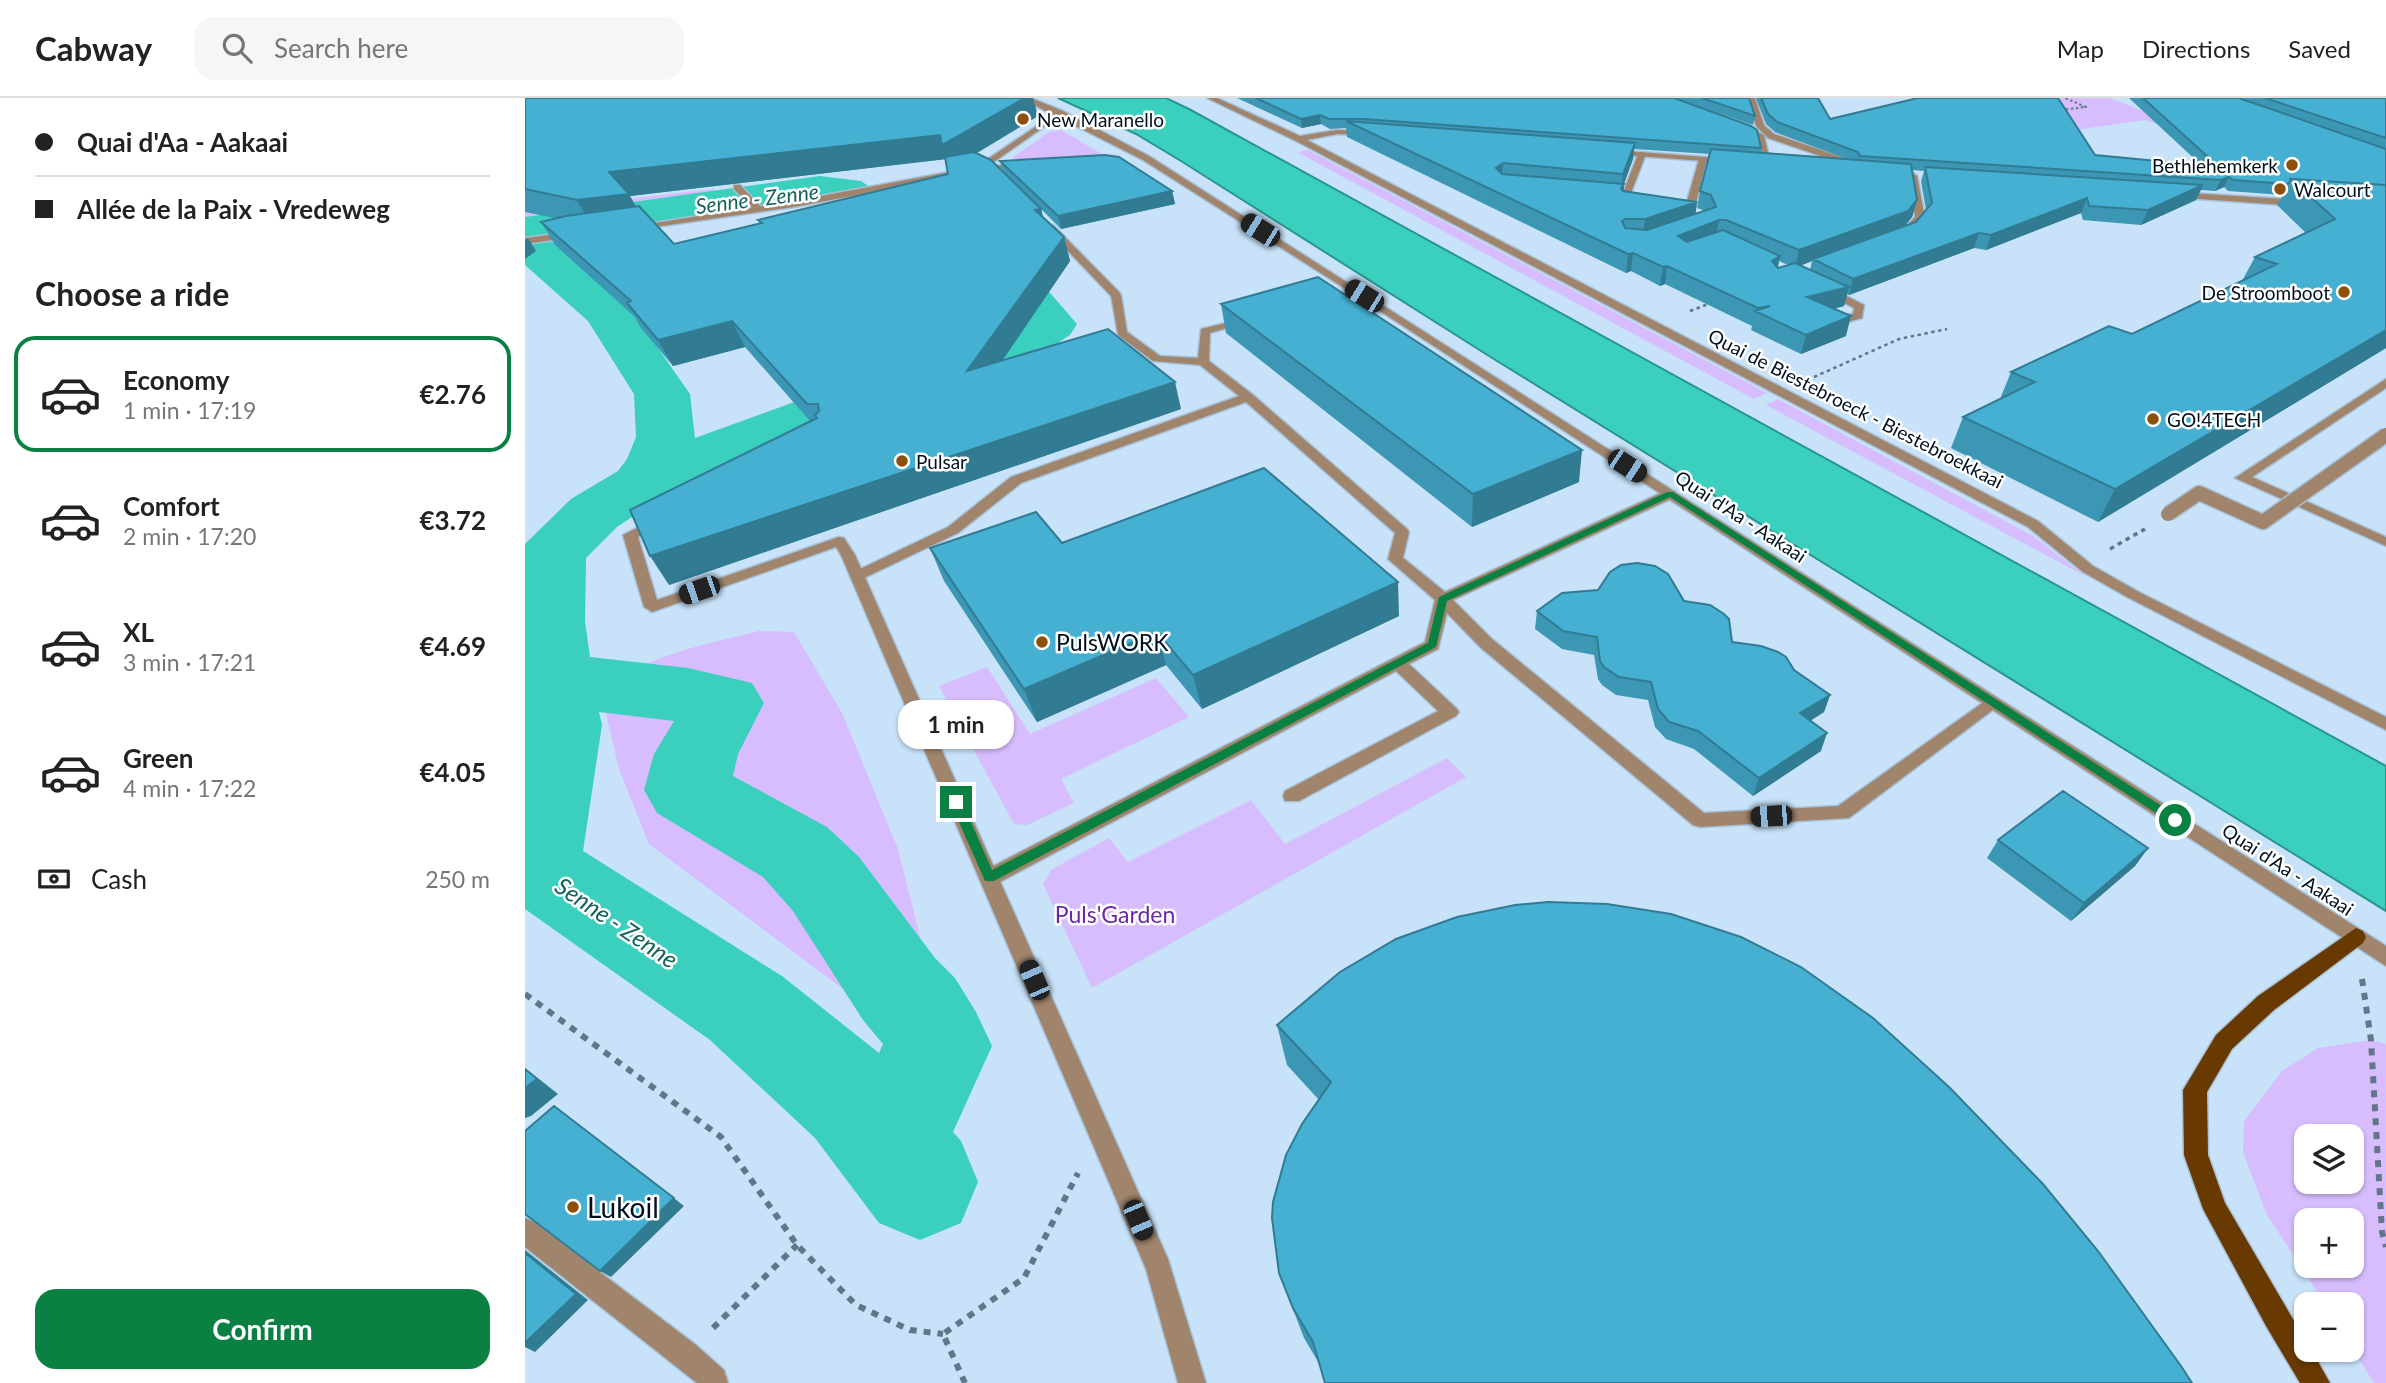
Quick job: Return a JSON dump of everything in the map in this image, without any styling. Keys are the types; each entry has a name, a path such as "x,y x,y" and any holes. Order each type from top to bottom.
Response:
{"main road":[{"path":"2316,1383 2275,1317 2215,1209 2196,1155 2195,1090 2224,1042 2266,1003 2356,937"}],"street":[{"name":"Quai d'Aa - Aakaai","path":"1025,98 1146,159 1345,290 1670,494 2386,957"},
{"name":"Quai de Biestebroeck - Biestebroekkaai","path":"1211,98 1299,139 2033,524 2088,569 2132,594 2386,724"},
{"path":"1751,98 1766,136 1768,164"},
{"path":"978,169 1059,113"},
{"path":"1758,119 1729,121 1847,162 1852,171"},
{"path":"1299,139 1337,132 1377,134"},
{"path":"1600,151 1742,162"},
{"path":"1599,193 1626,195 1642,155"},
{"path":"1121,160 1146,159"},
{"path":"1689,211 1703,159"},
{"path":"1755,163 1780,165"},
{"path":"618,229 841,195 978,169 1030,166"},
{"path":"978,169 1002,178"},
{"path":"1840,170 1864,172"},
{"path":"1901,175 1925,177"},
{"path":"1895,238 1907,233 1920,218 1913,176"},
{"path":"737,187 755,206"},
{"path":"2161,194 2316,204"},
{"path":"1664,208 1703,215"},
{"path":"1040,217 1116,295 1122,333 1157,359 1203,362 1248,397 1402,531 1395,559 1443,599 1486,643 1700,820 1842,813 1994,703"},
{"path":"525,241 579,234"},
{"path":"1815,284 1860,307 1858,316 1852,319 1830,319"},
{"path":"1203,362 1205,331 1266,313"},
{"path":"2386,383 2242,478 2386,542"},
{"path":"857,576 953,530 1016,480 1248,397"},
{"path":"2168,514 2199,493 2263,522 2386,435"},
{"path":"1443,599 1670,494"},
{"path":"679,510 630,535 652,607 839,541 848,555 1159,1268 1192,1383"},
{"path":"989,877 1432,645 1443,599"},
{"path":"1292,796 1450,712 1398,663"},
{"path":"525,1231 686,1355 714,1380 714,1383"}],"path":[{"path":"2051,111 2087,107 2065,98"},
{"path":"1698,308 1710,303"},
{"path":"1781,393 1899,339 1947,329"},
{"path":"2356,937 2371,1040 2382,1232 2386,1247"},
{"path":"525,994 721,1137 797,1245 856,1305 910,1330 943,1334 1024,1278 1082,1164 1108,1149"},
{"path":"686,1355 797,1245"},
{"path":"943,1334 965,1383"}],"green space":[{"path":"1946,98 2109,98 2170,121 2154,123 2145,120 2068,131"},
{"path":"1061,130 1102,154 1017,160 1012,158 1049,132"},
{"path":"1308,150 1767,393 1754,399 1297,152"},
{"path":"713,189 734,207 525,235 525,211"},
{"path":"1778,399 2033,536 2085,576 1766,405"},
{"path":"759,631 794,632 842,713 898,849 937,1004 894,1027 649,844 619,769 603,701 610,687 646,664 695,647"},
{"path":"987,667 1030,734 1156,678 1189,717 1061,779 1074,803 1027,825 1014,824 939,686"},
{"name":"Puls'Garden","path":"1447,758 1466,777 1092,988 1043,884 1051,870 1109,838 1128,862 1251,800 1285,844"},
{"path":"2371,1040 2386,1044 2386,1383 2374,1383 2361,1362 2364,1362 2364,1292 2317,1292 2308,1278 2364,1278 2364,1208 2294,1208 2294,1256 2266,1213 2243,1152 2244,1121 2282,1071 2318,1048"}],"shaded area":[{"path":"1058,98 1166,98 1189,109 2386,766 2386,911 1489,356 1181,161 1136,134"}],"building":[{"path":"525,98 1025,98 942,145 940,135 609,172 629,194 577,200 525,189"},
{"path":"1256,98 1674,98 1751,126 1757,130 1761,148 1363,119 1329,119 1320,115 1301,119"},
{"path":"1702,98 1749,98 1755,116"},
{"path":"1761,98 1818,98 1830,119 1918,98 2058,98 2095,155 2219,167 2143,98 2239,98 2386,149 2386,185 2291,179 2288,184 2233,180 2229,177 2221,180 1860,156 1858,152 1777,122 1768,114"},
{"path":"2265,98 2386,98 2386,138"},
{"path":"1346,121 1635,143 1623,174 1503,163 1496,168 1502,174 1624,184 1621,188 1623,191 1697,202 1645,219 1625,219 1622,221 1625,228 1647,230 1716,207 1711,195 1700,191 1711,149 1911,164 1917,200 1908,211 1799,250 1726,220 1719,220 1678,236 1687,242 1723,230 1780,256 1772,261 1778,268 1795,263 1849,287 1807,297 1851,316 1806,335 1755,311 1770,306 1758,308 1667,266 1663,267 1633,253 1628,254"},
{"path":"974,152 991,160 1041,209 1035,210 1064,237 967,371 1108,329 1175,382 650,556 630,510 817,418 815,415 819,411 818,404 807,404 732,321 658,340 627,303 631,301 541,222 639,206 674,244 762,223 758,220 948,174 945,157"},
{"path":"1105,155 1119,157 1172,191 1058,216 1000,161"},
{"path":"1925,167 2203,185 2148,210 2089,206 2087,198 1991,235 1979,233 1853,279 1813,259 1916,222 1932,203"},
{"path":"2291,179 2386,185 2386,330 2115,489 1963,417 2035,382 2011,372 2109,326 2132,334 2277,264 2255,257 2335,219"},
{"path":"1318,277 1582,450 1473,494 1221,304"},
{"path":"1264,468 1398,582 1193,675 1157,632 1024,689 930,548 1036,512 1062,543"},
{"path":"1637,563 1655,566 1668,574 1684,601 1710,605 1724,614 1729,619 1732,642 1761,646 1778,652 1786,657 1794,670 1830,695 1800,713 1827,733 1759,778 1698,731 1669,722 1658,709 1651,682 1619,677 1604,667 1600,661 1597,637 1563,631 1537,611 1562,593 1598,590 1610,572 1621,565"},
{"path":"2063,791 2148,848 2084,903 1998,840"},
{"path":"1548,902 1607,904 1671,914 1741,937 1801,967 1873,1018 1949,1087 2043,1184 2098,1251 2192,1383 1325,1383 1313,1342 1293,1308 1279,1273 1272,1218 1273,1202 1286,1155 1302,1124 1331,1082 1277,1025 1340,972 1396,939 1457,917 1515,905"},
{"path":"525,1069 537,1079 525,1088"},
{"path":"554,1106 674,1198 600,1271 525,1214 525,1131"},
{"path":"525,1253 576,1294 525,1343"}],"waterway":[{"name":"Senne - Zenne","path":"532,228 820,188 847,190 931,251 1027,296 1052,324 1013,349 853,400 687,462 640,484"},
{"name":"Senne - Zenne","path":"525,241 607,312 662,394 666,437 656,463 640,484"},
{"name":"Senne - Zenne","path":"555,677 548,621 552,554 594,513 640,484"},
{"path":"555,677 629,690 688,695 724,703 696,754 687,790 795,852 826,884 899,989 919,1011 939,1046 890,1145"},
{"name":"Senne - Zenne","path":"555,677 561,725 535,867 746,1008 854,1101 920,1182"}],"place":[{"name":"New Maranello","path":"1023,119"},
{"name":"Bethlehemkerk","path":"2292,165"},
{"name":"Walcourt","path":"2280,189"},
{"name":"De Stroomboot","path":"2344,292"},
{"name":"GO!4TECH","path":"2153,419"},
{"name":"Pulsar","path":"902,461"},
{"name":"PulsWORK","path":"1042,642"},
{"name":"Lukoil","path":"573,1207"}],"route":[{"path":"956,802 989,877 1432,645 1443,599 1670,494 2175,820"}]}
